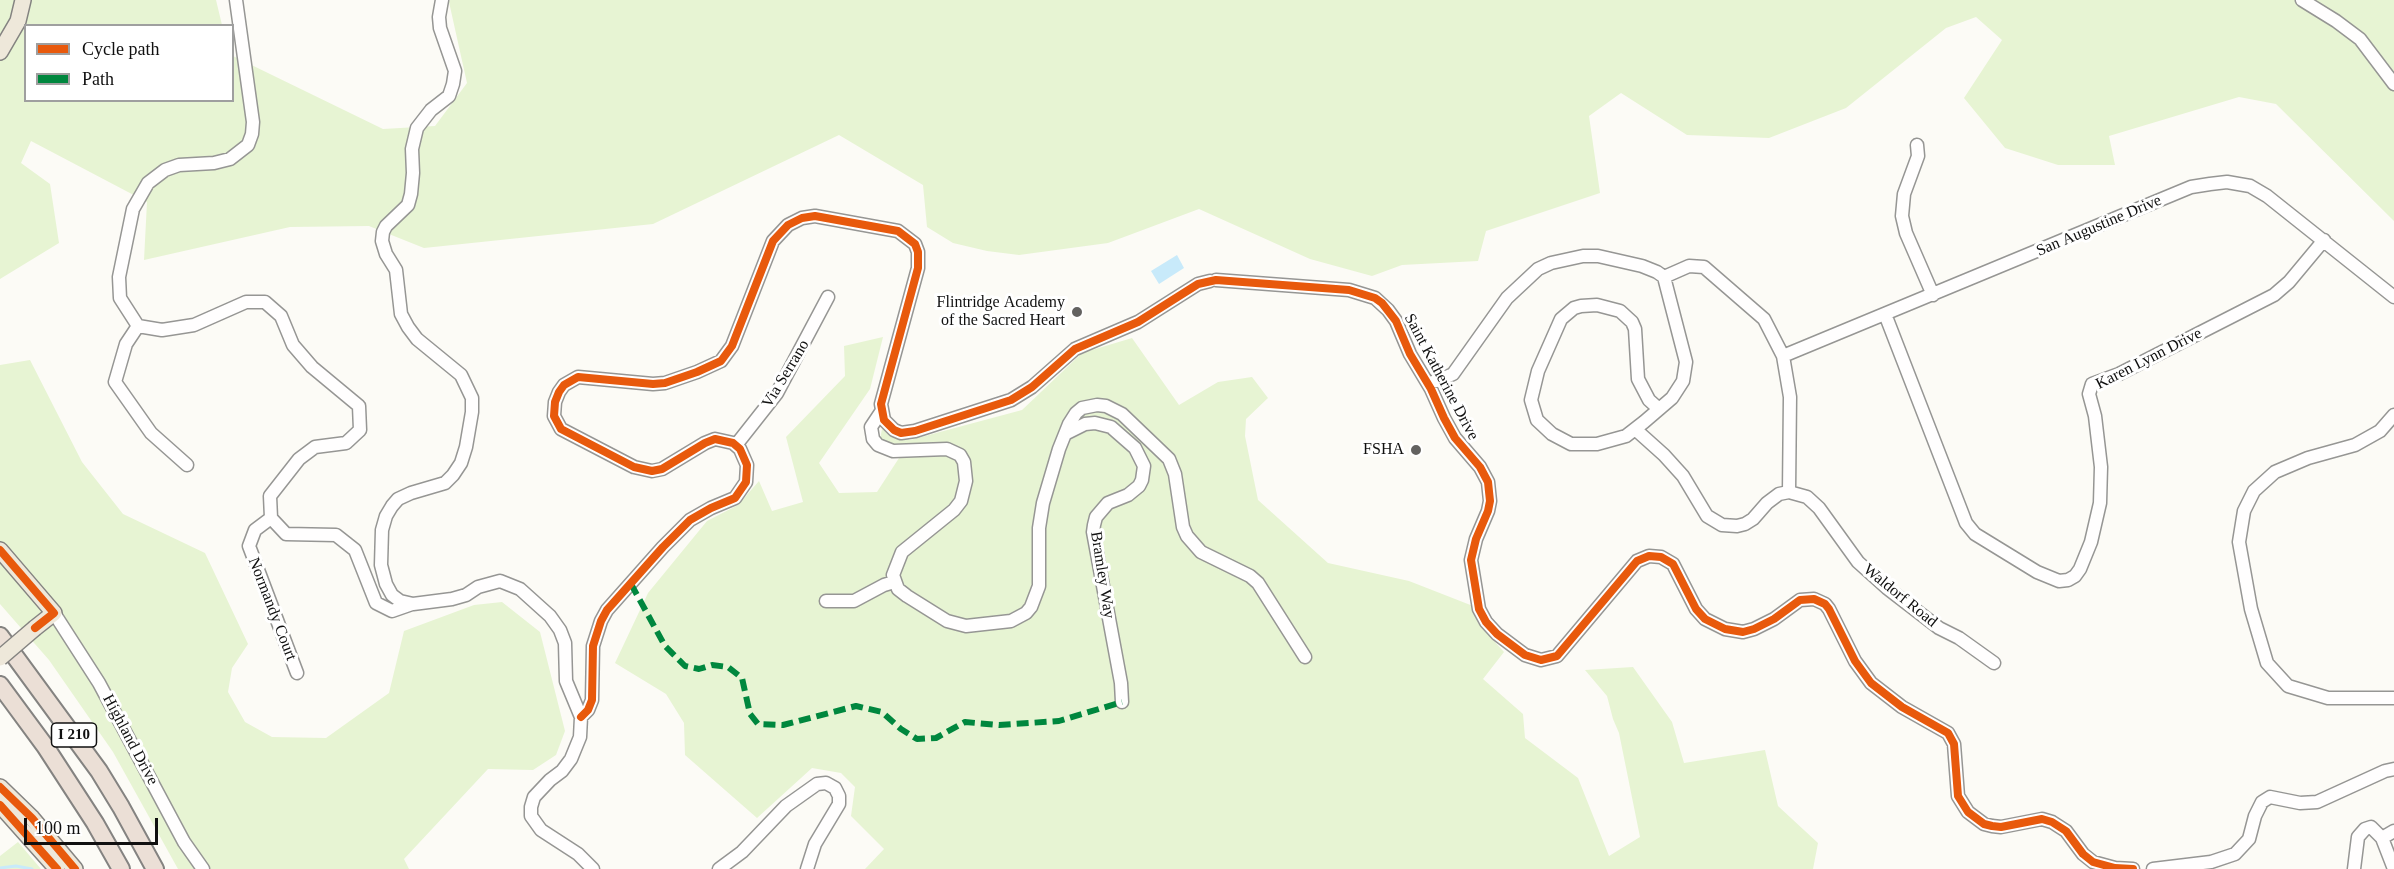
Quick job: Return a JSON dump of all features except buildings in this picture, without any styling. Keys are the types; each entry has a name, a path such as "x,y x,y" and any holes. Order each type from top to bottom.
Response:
{"highway":[{"name":"I 210","path":"0,636 99,771 140,839 155,869"},
{"name":"I 210","path":"0,685 45,746 96,823 122,869"}],"main road":[{"path":"0,52 18,21 23,0"},
{"path":"0,550 54,613 0,657"},
{"path":"1,791 27,823 57,869"},
{"path":"27,823 75,869"}],"street":[{"path":"236,0 253,122 248,145 230,159 214,163 179,165 156,176 140,194 133,209 119,278 120,298 138,326 162,330 194,325 246,302 265,302 281,316 293,345 312,367 359,406 360,430 346,443 315,447 299,459 270,496 271,518 286,534 336,535 355,550 376,603 392,611 413,604 459,597 489,583 509,584 520,589 550,616 560,630 565,643 566,681 581,717 580,737 571,759 562,771 534,796 531,807 535,824 578,854 593,869"},
{"path":"413,604 400,601 392,595 386,584 381,565 380,547 386,516 398,499 446,483 453,475 461,463 466,447 472,412 472,398 462,375 417,339 401,314 396,270 386,255 382,241 386,225 408,205 413,173 412,149 417,128 431,110 449,96 453,84 455,71 440,28 441,0"},
{"path":"2302,0 2360,39 2394,84"},
{"path":"1917,146 1918,156 1904,194 1902,216 1906,232 1933,295"},
{"name":"San Augustine Drive","path":"1783,356 2191,187 2227,182 2250,186 2324,240 2394,297"},
{"path":"581,717 588,710 592,700 593,646 596,633 607,610 690,520 735,498 746,482 747,465 736,445 729,440 715,439 662,470 652,471 627,464 566,433 556,422 555,402 564,385 578,377 653,384 665,383 721,361 732,346 773,241 788,225 802,218 816,216 898,231 915,243 918,252 918,268 881,404 881,412 871,427 873,440 878,445 893,451 947,449 960,455 966,471 966,482 961,501 954,510 902,552 894,569 894,582 907,596 955,624 976,626 1011,621 1026,613 1039,586 1039,528 1043,503 1065,435 1076,413 1090,406 1106,406 1137,427 1173,466 1183,527 1187,536 1201,552 1250,576 1258,583 1305,657"},
{"name":"Karen Lynn Drive","path":"1886,314 1965,523 1974,534 2037,572 2059,581 2068,580 2080,569 2091,542 2100,503 2101,467 2095,416 2089,394 2092,384 2119,374 2274,295 2289,282 2324,240"},
{"path":"1428,383 1445,378 1458,368 1490,319 1512,292 1538,269 1565,259 1598,256 1642,266 1664,277 1686,362 1683,381 1678,390 1659,409 1635,429 1626,436 1608,442 1571,444 1546,430 1537,420 1531,407 1533,384 1556,328 1568,313 1581,306 1598,305 1614,308 1628,316 1635,329 1638,379 1649,400 1659,409"},
{"path":"1635,429 1683,476 1707,516 1722,525 1745,524 1753,519 1772,498 1789,492 1790,397 1783,356 1764,320 1710,271 1697,265 1664,277"},
{"name":"Saint Katherine Drive","path":"881,412 884,420 894,430 908,433 1011,400 1032,387 1075,349 1138,322 1198,284 1213,281 1349,290 1375,298 1396,321 1410,354 1428,383 1455,438 1480,467 1488,482 1490,501 1488,511 1476,539 1471,560 1479,609 1486,622 1497,634 1525,655 1541,660 1557,656 1637,561 1649,556 1661,556 1673,564 1696,609 1705,619 1725,629 1743,632 1754,629 1774,619 1800,600 1814,599 1825,604 1829,609 1855,661 1871,683 1902,706 1948,733 1954,744 1956,787 1962,805 1968,812 1984,824 1992,826 2001,827 2042,819 2052,822 2066,831 2083,854 2093,862 2115,868 2133,869"},
{"name":"Via Serrano","path":"736,445 777,393 828,297"},
{"path":"138,326 126,344 115,382 151,433 187,465"},
{"path":"2394,415 2380,431 2355,445 2308,458 2275,472 2254,490 2244,511 2239,542 2251,609 2267,663 2288,686 2328,698 2394,698"},
{"name":"Bramley Way","path":"1065,435 1085,424 1103,424 1123,436 1134,448 1144,466 1139,486 1128,495 1107,503 1096,517 1094,525 1121,683 1122,702"},
{"name":"Waldorf Road","path":"1789,492 1807,497 1814,502 1858,562 1887,588 1939,628 1959,638 1994,663"},
{"name":"Normandy Court","path":"271,518 255,530 249,546 297,673"},
{"path":"826,601 854,601 894,582"},
{"name":"Highland Drive","path":"54,613 99,683 184,842 203,869"},
{"path":"2153,869 2211,862 2235,854 2249,839 2255,816 2262,802 2270,797 2300,803 2317,801 2394,769"},
{"path":"719,869 742,852 793,800 817,784 826,783 835,788 839,796 839,804 815,844 807,869"},
{"path":"2354,869 2358,837 2365,829 2371,827 2382,838 2394,869"},
{"path":"2382,838 2394,831"}],"green space":[{"path":"0,0 216,0 222,24 24,24 24,102 234,102 234,56 383,129 435,126 467,83 450,0 2394,0 2394,221 2276,104 2239,97 2109,136 2115,165 2058,165 2005,148 1964,98 2002,40 1976,17 1946,28 1846,108 1769,138 1687,135 1621,93 1589,116 1600,193 1486,231 1478,261 1402,265 1372,276 1310,259 1199,209 1108,243 1019,255 953,243 927,227 923,185 839,135 653,224 424,248 369,226 290,227 144,260 147,202 31,141 21,163 50,184 59,243 0,279"},
{"path":"883,337 870,389 819,463 839,493 877,492 899,458 880,439 882,429 910,440 1022,410 1082,353 1132,338 1179,405 1218,382 1252,377 1268,398 1246,419 1245,436 1258,500 1328,563 1409,581 1473,606 1478,623 1504,652 1483,679 1523,714 1525,738 1578,778 1609,856 1640,837 1619,733 1607,696 1585,670 1633,667 1672,722 1684,763 1765,750 1778,806 1818,843 1813,869 865,869 884,849 851,816 855,787 841,773 812,768 757,818 685,755 684,723 666,694 615,663 648,593 707,521 738,505 759,481 772,511 803,502 786,437 845,376 844,346"},
{"path":"30,360 82,462 123,514 205,553 248,644 232,668 228,692 245,722 272,737 326,738 389,693 404,631 474,605 502,602 540,632 565,731 556,755 533,770 488,769 404,859 409,869 178,869 113,752 49,660 0,604 0,365"},
{"path":"18,842 41,869 0,869 0,856"}],"water":[{"path":"1177,255 1184,268 1159,284 1151,271"}],"waterway":[{"path":"0,868 16,866 32,869"}],"marked path":[{"path":"631,584 665,646 685,666 699,669 712,665 728,667 742,678 750,714 758,724 783,725 856,706 882,712 901,729 917,739 936,738 965,722 999,725 1059,721 1122,702"}],"cycle path":[{"path":"581,717 588,710 592,700 593,646 607,610 690,520 735,498 746,482 747,465 740,449 733,443 715,439 662,469 652,471 634,467 561,429 554,416 555,402 559,392 564,385 578,377 653,384 665,383 721,361 732,346 773,241 788,225 802,218 815,216 898,231 915,244 918,252 918,268 881,404 884,420 894,430 901,433 915,431 1011,400 1032,387 1075,349 1138,322 1198,284 1216,280 1349,290 1375,298 1396,321 1410,354 1431,389 1455,438 1480,467 1488,482 1490,501 1488,511 1476,539 1471,560 1479,609 1486,622 1497,634 1525,655 1541,660 1557,656 1637,561 1649,556 1661,557 1673,564 1696,609 1705,619 1725,629 1743,632 1754,629 1774,619 1800,600 1814,599 1825,604 1829,609 1855,661 1871,683 1902,707 1948,733 1954,744 1958,796 1968,812 1984,824 1992,826 2001,827 2042,819 2052,822 2066,831 2083,854 2093,862 2115,868 2133,869"},
{"path":"0,550 54,613 35,628"},
{"path":"0,787 32,818 75,869"},
{"path":"0,805 57,869"}],"place":[{"name":"Flintridge Academy of the Sacred Heart","path":"1077,312"},
{"name":"FSHA","path":"1416,450"}]}
